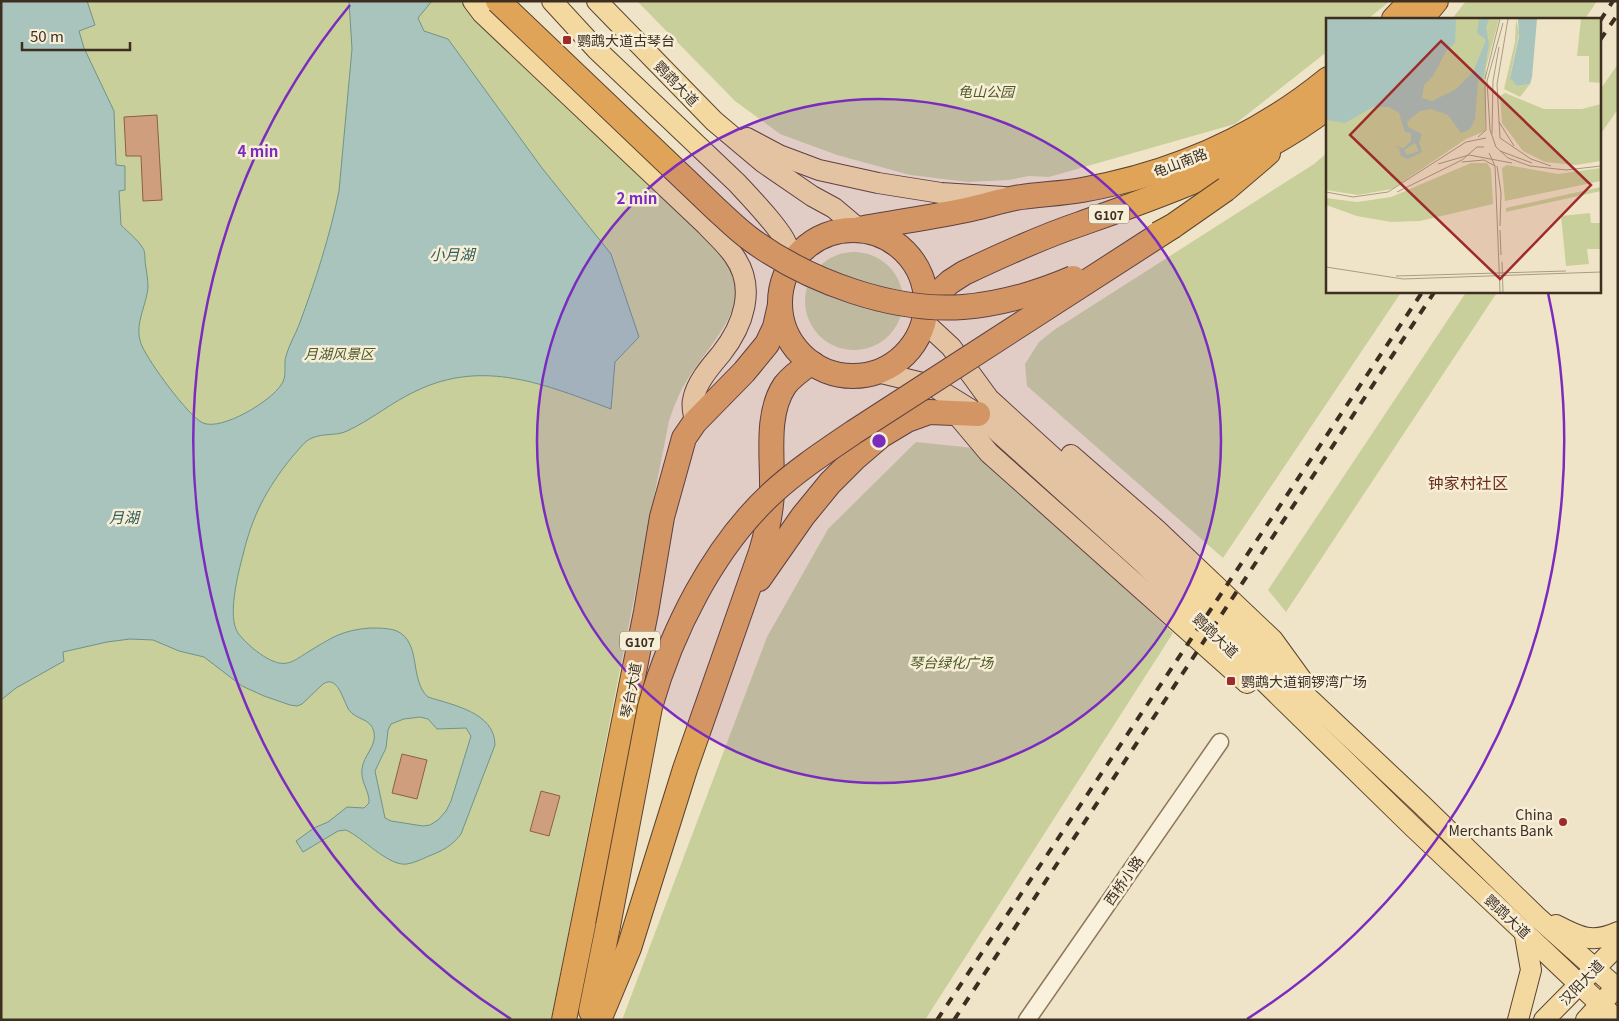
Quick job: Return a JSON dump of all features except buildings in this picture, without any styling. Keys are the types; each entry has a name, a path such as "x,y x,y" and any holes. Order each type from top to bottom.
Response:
{"highway":[{"path":"498,1 646,144 752,241 806,273 849,290 884,300 924,306 962,307 1007,301 1047,289 1099,267 1172,226"},
{"path":"1395,18 1411,1"},
{"path":"1422,18 1436,1"},
{"name":"龟山南路","path":"1015,198 1082,190 1138,178 1181,164 1246,135 1288,110 1326,81"},
{"name":"G107","path":"925,313 950,282 970,270 1079,224 1121,210 1181,186 1240,159 1296,129 1326,108"},
{"path":"590,1020 650,708 659,676 677,631 729,542 771,494 802,468 1226,189 1296,129"},
{"name":"G107","path":"859,229 881,234 900,246 915,262 924,282 925,313 917,338 906,353 893,364 877,372 844,376 828,372 813,364 796,348 784,328 780,304 782,286 788,269 800,252 817,238 838,231 970,209 1015,198"},
{"name":"琴台大道","path":"564,1020 644,622 662,517 684,438 695,422 744,372 767,344 775,327 780,304"},
{"path":"599,1020 629,948 685,768 761,552 770,521 772,437 775,407 784,386 795,374 811,363 813,364"},
{"path":"742,603 803,516 830,483 854,459 882,436 907,420 929,412 974,409"}],"main road":[{"path":"473,1 482,14 706,225 739,263 745,278 746,292 743,316 738,330 707,372 695,392 692,401 695,422"},
{"path":"552,1 598,50 737,183 775,227 787,245 788,269"},
{"name":"鹦鹉大道","path":"597,1 714,121"},
{"path":"714,121 779,155 819,170 878,184 941,193 1015,198"},
{"path":"714,121 764,163 812,196 834,208 859,229"},
{"name":"鹦鹉大道","path":"925,313 951,347 974,409"},
{"name":"鹦鹉大道","path":"877,372 931,384 974,409 1156,551 1326,728 1412,826 1530,923 1595,968 1617,988"},
{"path":"974,409 989,452 1253,689 1326,728"},
{"path":"1518,1020 1531,970 1530,923 1593,940 1618,932"},
{"name":"鹦鹉大道","path":"1530,923 1580,984 1617,1020"},
{"name":"汉阳大道","path":"1544,1020 1618,945"},
{"path":"1586,1020 1617,988"}],"street":[{"name":"西桥小路","path":"1027,1020 1220,742"}],"green space":[{"name":"月湖风景区","path":"1,1 466,1 705,232 723,255 733,274 736,294 733,307 720,334 683,387 669,421 551,1020 1,1020"},
{"name":"龟山公园","path":"637,1 1390,1 1369,18 1326,18 1326,53 1235,124 1049,177 1029,176 1009,180 968,182 910,175 837,155 780,134 735,101"},
{"path":"1466,1 1597,1 1586,18 1453,18"},
{"path":"1618,64 1618,109 1602,132 1602,87"},
{"path":"1326,154 1326,292 1401,292 1223,558 1027,386 1025,364 1039,342 1054,330 1314,164"},
{"path":"854,252 873,256 888,267 899,282 903,301 899,320 888,335 873,346 854,350 835,346 820,335 809,320 805,301 809,282 820,267 835,256"},
{"path":"1466,292 1497,292 1286,612 1268,590"},
{"name":"琴台绿化广场","path":"916,442 974,448 1173,633 925,1020 622,1020 767,637 828,529"}],"water":[{"path":"1,1 87,1 95,25 79,31 84,48 114,111 116,165 125,166 125,190 119,191 121,225 138,241 145,253 148,287 139,324 142,346 152,364 179,400 196,418 203,423 211,424 233,419 257,406 276,392 283,382 285,359 316,276 339,191 352,49 349,1 432,1 418,18 424,31 448,39 542,168 611,254 639,337 615,362 611,409 539,384 490,376 466,377 441,381 416,391 347,431 309,439 292,457 275,480 256,515 239,573 233,617 238,633 247,643 260,654 274,662 281,663 292,661 330,639 352,631 370,628 387,629 397,631 405,637 413,653 422,690 428,697 460,707 480,717 493,734 495,745 461,834 454,842 442,850 407,864 392,861 346,830 338,831 303,852 296,841 314,828 328,822 347,807 364,808 369,803 362,778 362,769 374,742 374,732 370,724 355,716 349,710 339,690 333,683 323,684 302,704 297,706 290,705 242,686 204,657 179,651 153,640 130,639 63,652 64,661 16,688 1,700","holes":["420,717 428,719 437,729 466,728 471,736 451,801 446,811 438,820 430,825 423,826 391,821 385,818 375,771 386,748 388,730 391,724 404,719"]}],"railway":[{"path":"1602,18 1613,1"},
{"path":"1602,37 1618,14"},
{"path":"937,1020 1422,292"},
{"path":"954,1020 1434,292"}],"place":[{"name":"鹦鹉大道古琴台","path":"567,40"},
{"name":"鹦鹉大道铜锣湾广场","path":"1231,681"},
{"name":"China Merchants Bank","path":"1563,822"}],"district":[{"name":"钟家村社区","path":"1468,482"}],"water label":[{"name":"小月湖","path":"452,253"},
{"name":"月湖","path":"124,516"}]}
